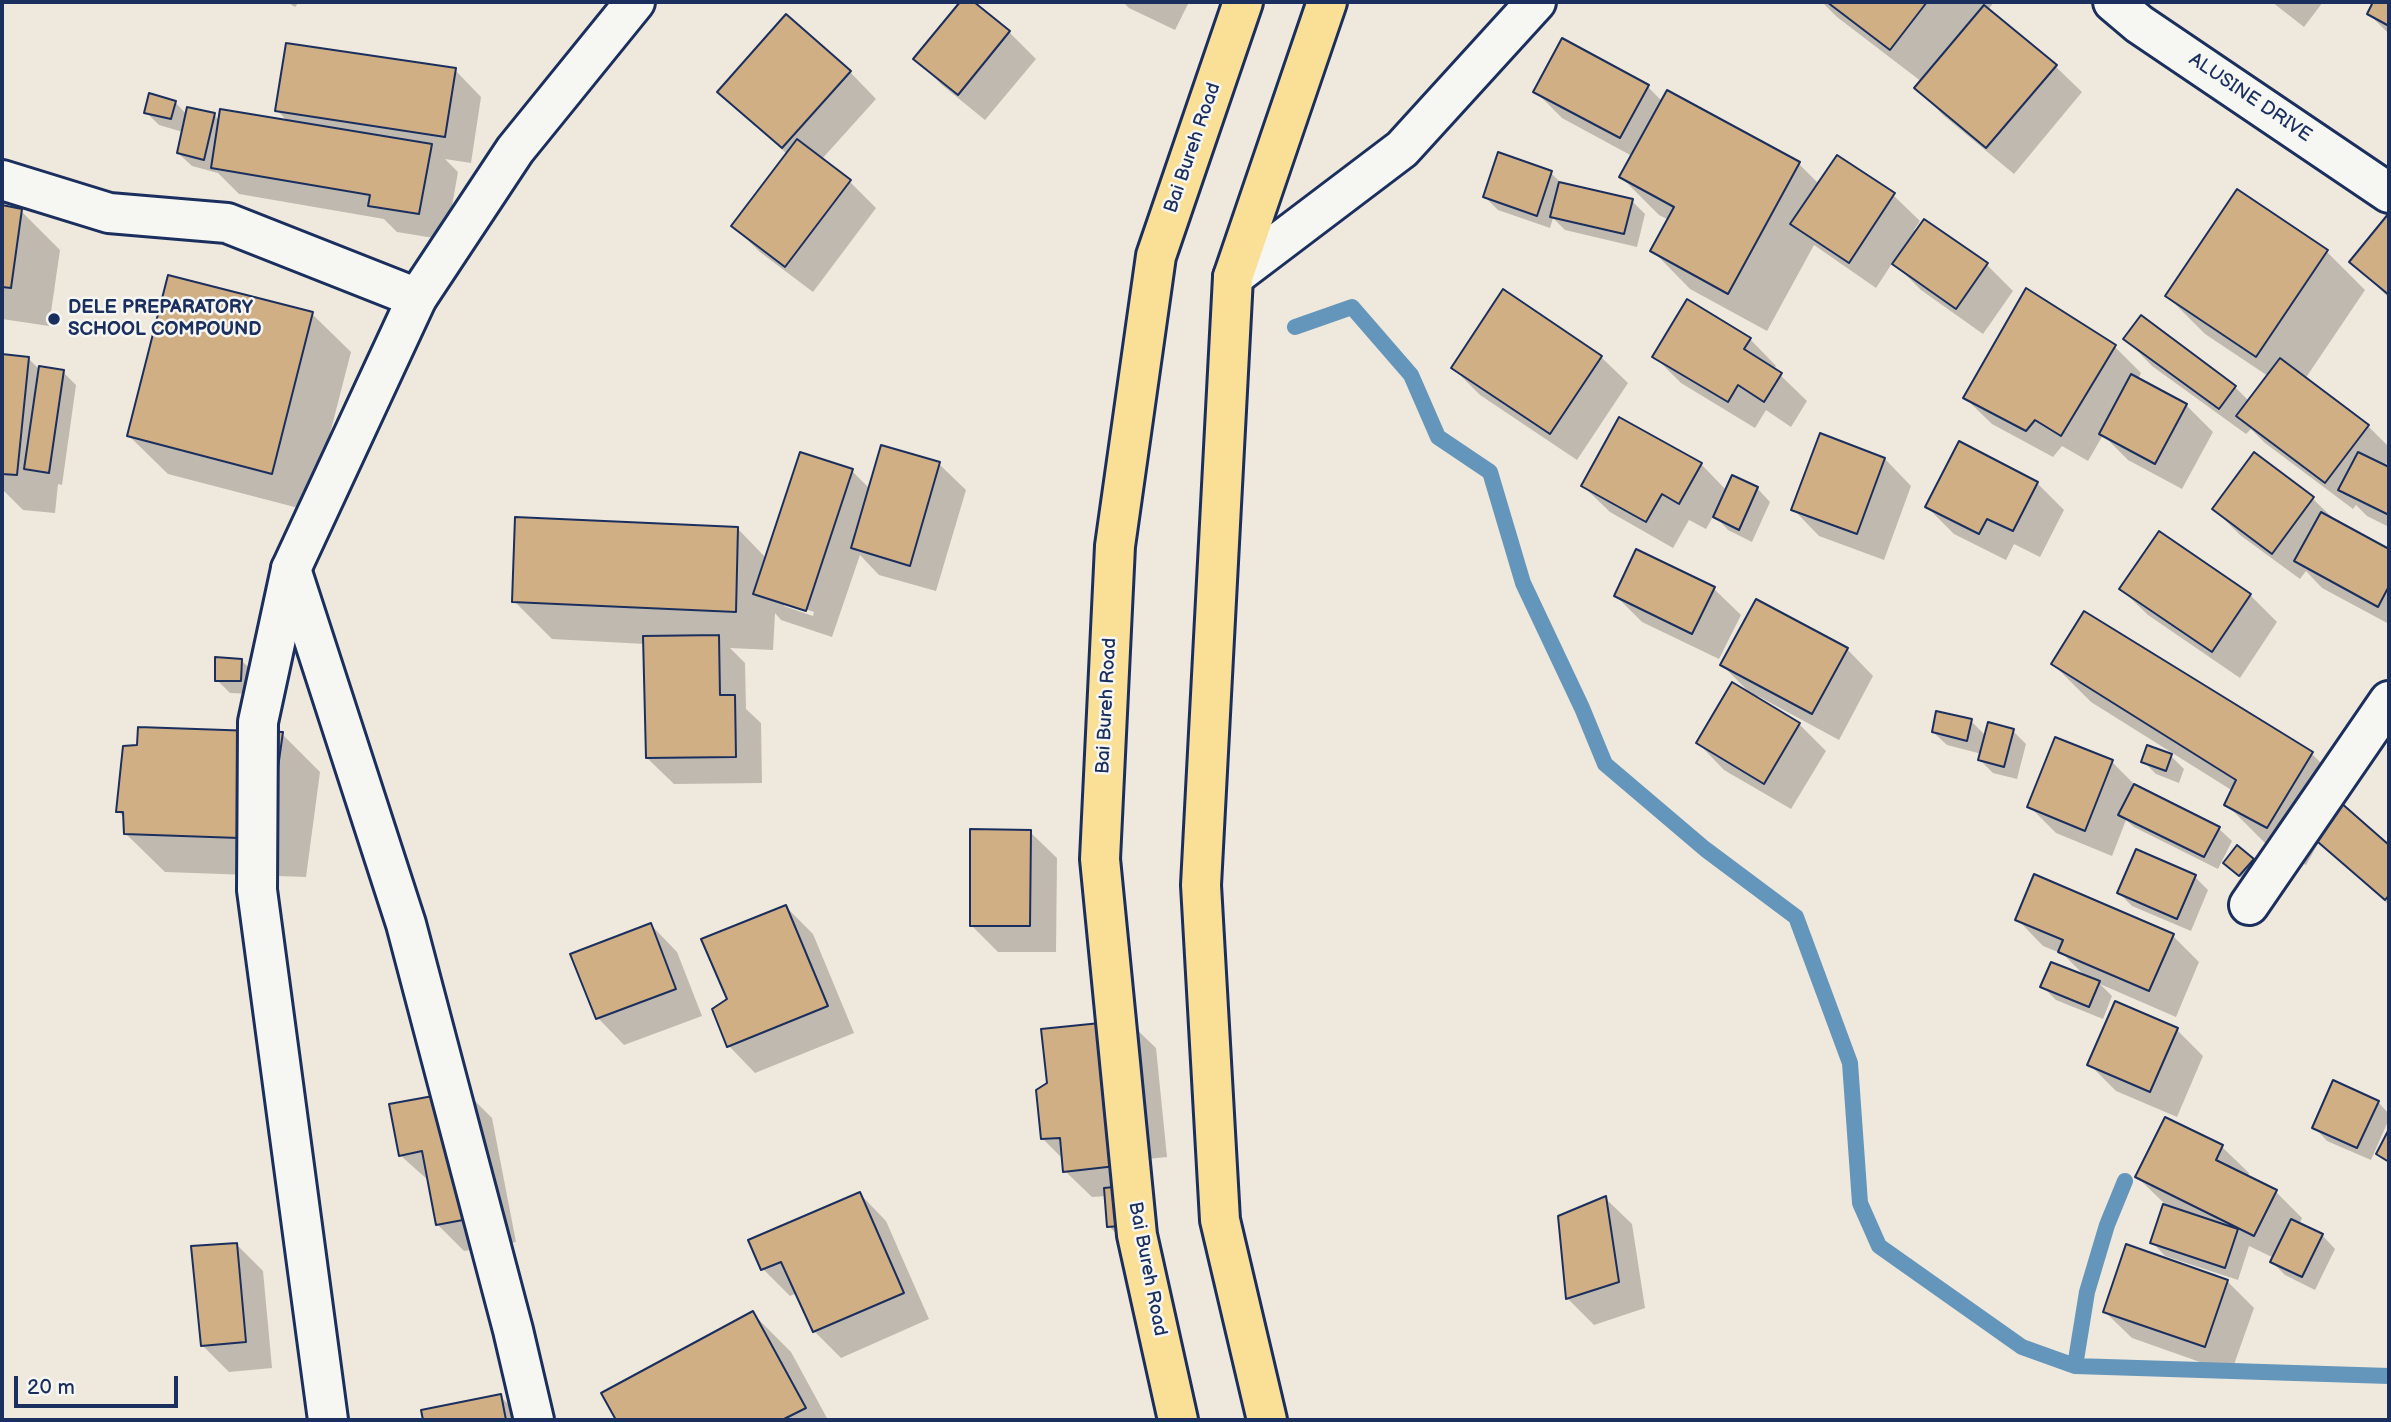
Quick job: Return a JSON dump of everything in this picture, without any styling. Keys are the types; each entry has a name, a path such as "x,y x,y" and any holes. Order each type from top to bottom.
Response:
{"highway":[{"name":"Bai Bureh Road","path":"1178,1420 1137,1235 1100,859 1115,546 1156,256 1242,2"},
{"path":"1267,1420 1220,1220 1201,885 1233,277 1327,2"}],"street":[{"path":"328,1420 257,890 258,722 291,569 417,298 515,150 635,2"},
{"path":"1233,277 1402,149 1536,2"},
{"name":"ALUSINE DRIVE","path":"2113,2 2139,24 2389,193"},
{"path":"2,180 109,213 227,223 417,298"},
{"path":"291,569 406,924 513,1330 534,1420"},
{"path":"2249,905 2389,701"}],"building":[{"path":"960,2 974,2 1010,31 958,95 913,59"},
{"path":"1827,2 1927,2 1890,50"},
{"path":"2373,2 2389,2 2389,26 2367,14"},
{"path":"1984,5 2057,65 1986,148 1914,88"},
{"path":"786,14 851,71 782,148 717,92"},
{"path":"1562,38 1649,85 1620,138 1533,92"},
{"path":"286,43 456,68 445,137 275,111"},
{"path":"1667,90 1800,162 1728,294 1650,251 1674,207 1619,177"},
{"path":"149,93 176,101 171,119 144,113"},
{"path":"187,107 215,113 204,160 177,153"},
{"path":"220,109 432,144 419,214 368,206 370,195 211,168"},
{"path":"797,139 851,180 785,267 731,226"},
{"path":"1498,152 1552,171 1537,216 1483,197"},
{"path":"1837,155 1895,193 1849,263 1790,224"},
{"path":"1559,182 1633,199 1624,234 1550,217"},
{"path":"2237,189 2328,250 2256,357 2165,296"},
{"path":"2,205 22,209 11,288 2,287"},
{"path":"2389,213 2389,295 2349,262"},
{"path":"1924,219 1988,263 1956,309 1892,264"},
{"path":"168,275 313,312 272,474 127,436"},
{"path":"2026,288 2116,345 2061,436 2035,420 2026,431 1963,398"},
{"path":"1503,289 1602,356 1550,434 1451,368"},
{"path":"1687,299 1751,338 1744,349 1782,373 1764,402 1738,385 1728,402 1652,357"},
{"path":"2141,315 2236,386 2219,409 2123,339"},
{"name":"DELE PREPARATORY SCHOOL COMPOUND","path":"2,354 29,357 17,475 2,474"},
{"path":"2280,358 2369,425 2325,483 2236,416"},
{"path":"39,366 64,370 49,473 24,469"},
{"path":"2131,374 2187,404 2155,464 2099,434"},
{"path":"1619,417 1702,463 1679,504 1662,494 1646,522 1581,486"},
{"path":"1820,433 1885,458 1857,534 1791,510"},
{"path":"1959,441 2038,482 2013,531 1987,519 1979,534 1925,507"},
{"path":"881,445 940,462 910,566 851,548"},
{"path":"800,452 853,469 806,611 753,594"},
{"path":"2254,452 2314,497 2272,554 2212,509"},
{"path":"2358,452 2389,467 2389,515 2338,490"},
{"path":"1732,475 1758,487 1739,530 1713,517"},
{"path":"2321,512 2389,549 2389,586 2378,607 2294,561"},
{"path":"515,517 738,527 736,612 512,602"},
{"path":"2159,531 2251,594 2212,652 2119,589"},
{"path":"1636,549 1715,587 1692,634 1614,596"},
{"path":"1756,599 1848,648 1812,714 1720,665"},
{"path":"2084,611 2313,752 2267,828 2224,805 2236,780 2051,664"},
{"path":"719,635 720,695 735,695 736,757 646,758 643,636"},
{"path":"215,657 242,659 241,681 215,681"},
{"path":"1732,682 1800,723 1764,784 1696,743"},
{"path":"1936,711 1972,719 1967,741 1932,732"},
{"path":"1988,722 2014,729 2004,767 1978,760"},
{"path":"138,727 283,732 268,839 124,834 123,812 116,812 123,746 137,745"},
{"path":"2055,737 2113,760 2085,831 2027,807"},
{"path":"2147,745 2172,754 2166,771 2141,762"},
{"path":"2134,784 2220,827 2204,857 2118,815"},
{"path":"2340,802 2389,845 2389,895 2385,900 2311,836"},
{"path":"970,829 1031,830 1030,926 970,926"},
{"path":"2237,845 2254,859 2239,876 2223,863"},
{"path":"2136,849 2196,875 2177,919 2117,893"},
{"path":"2034,874 2174,934 2149,991 2058,952 2063,940 2015,920"},
{"path":"786,905 828,1006 727,1047 712,1009 727,999 701,939"},
{"path":"651,923 676,989 596,1019 570,954"},
{"path":"2051,962 2100,981 2089,1007 2040,987"},
{"path":"2115,1001 2178,1028 2150,1092 2087,1065"},
{"path":"1130,1020 1125,1165 1063,1172 1060,1138 1041,1139 1036,1090 1047,1083 1041,1029"},
{"path":"2333,1080 2379,1101 2357,1148 2312,1128"},
{"path":"466,1090 490,1215 436,1225 422,1151 399,1156 389,1104"},
{"path":"2165,1117 2223,1145 2216,1160 2277,1190 2254,1236 2135,1177"},
{"path":"2389,1129 2389,1162 2376,1154"},
{"path":"1143,1184 1147,1224 1107,1227 1104,1188"},
{"path":"860,1192 904,1293 813,1332 781,1262 761,1270 748,1240"},
{"path":"1606,1196 1619,1282 1566,1299 1558,1216"},
{"path":"2163,1204 2238,1229 2225,1268 2150,1243"},
{"path":"2291,1219 2323,1234 2302,1277 2270,1262"},
{"path":"237,1243 246,1342 201,1346 191,1246"},
{"path":"2126,1244 2228,1280 2205,1347 2103,1312"},
{"path":"753,1311 806,1408 782,1420 616,1420 601,1393"},
{"path":"501,1394 506,1420 423,1420 421,1410"}],"waterway":[{"path":"1295,327 1352,307 1411,375 1438,437 1490,472 1523,583 1582,708 1605,764 1705,849 1796,917 1850,1063 1860,1203 1879,1246 2022,1347 2075,1366 2389,1376"},
{"path":"2075,1366 2087,1292 2107,1225 2125,1181"}],"place":[{"name":"DELE PREPARATORY SCHOOL COMPOUND","path":"54,319"}]}
